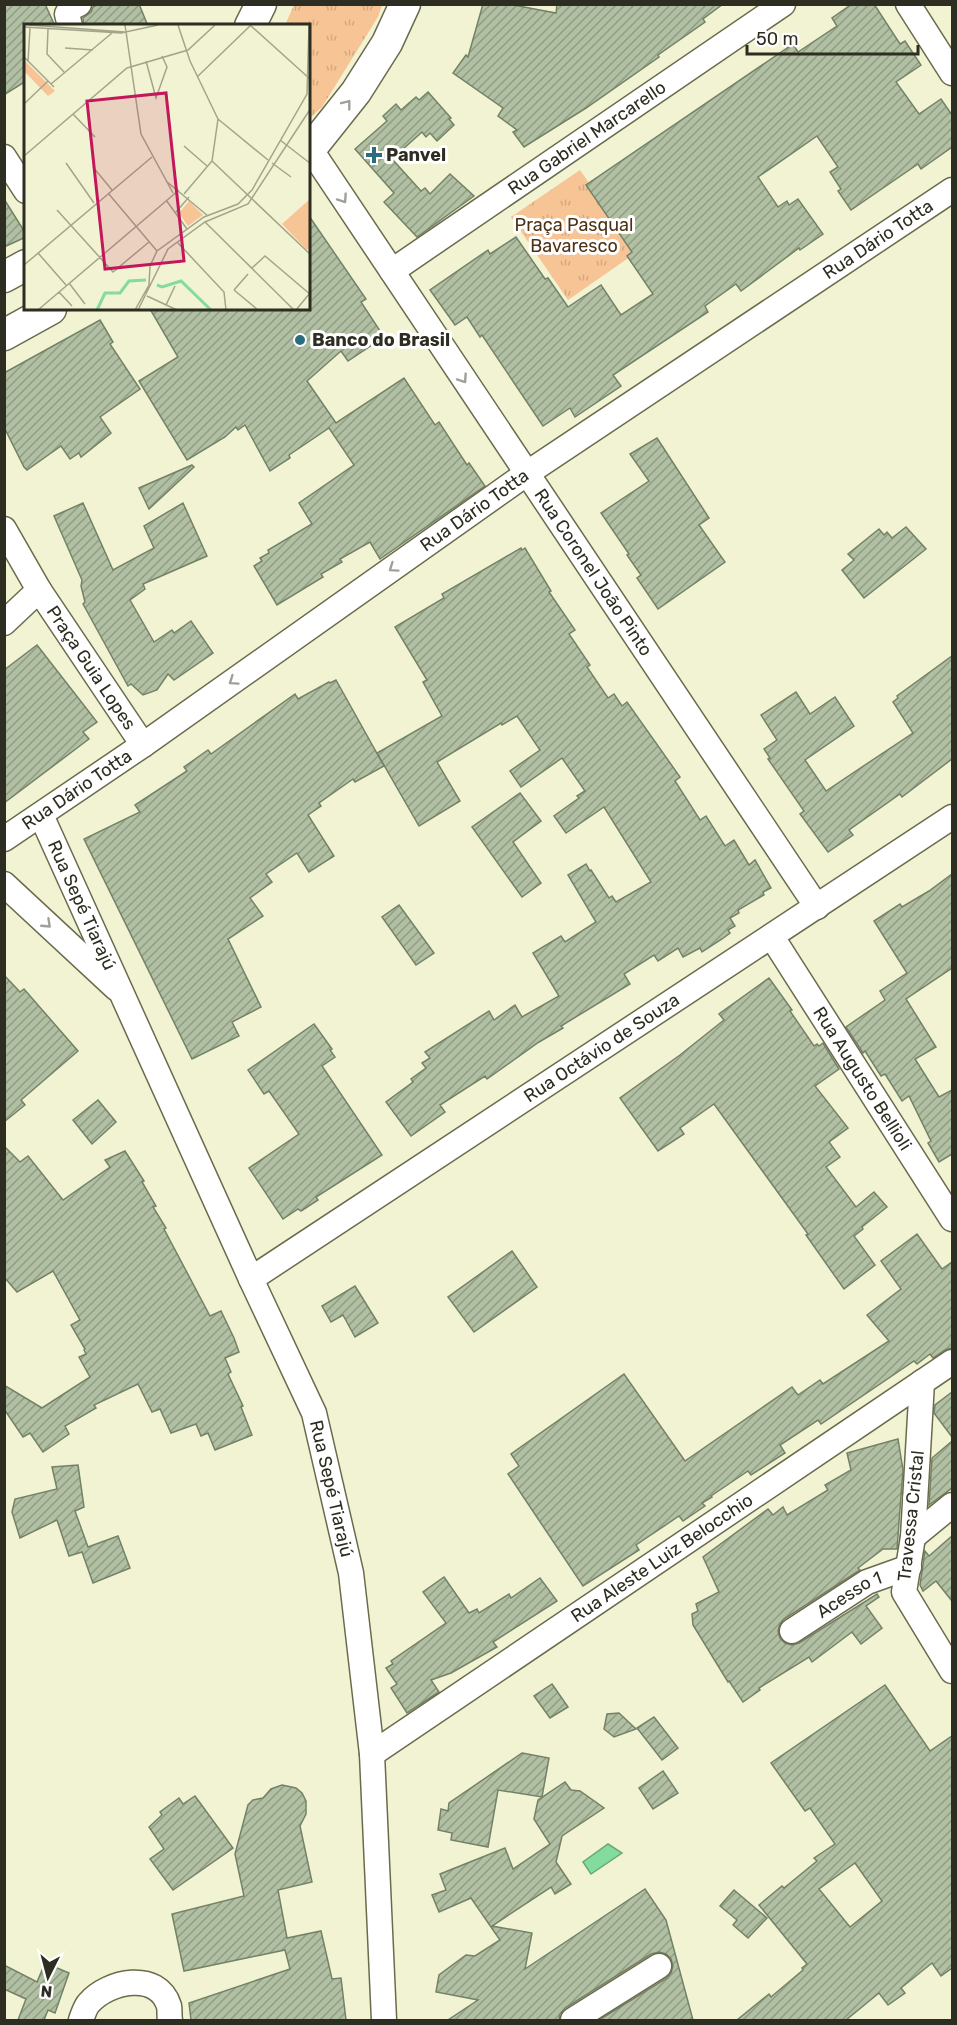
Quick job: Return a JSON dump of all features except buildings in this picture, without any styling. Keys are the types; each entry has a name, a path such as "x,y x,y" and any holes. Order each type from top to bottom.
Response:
{"main road":[{"path":"251,24 261,4"},
{"path":"310,150 356,92 387,43 405,4"},
{"path":"4,277 24,267"},
{"path":"4,335 49,310"}],"street":[{"path":"70,24 67,14 71,8 79,4"},
{"name":"Rua Gabriel Marcarello","path":"392,271 783,4"},
{"path":"908,4 952,73"},
{"name":"Rua Coronel João Pinto","path":"310,150 817,906"},
{"path":"4,157 24,187"},
{"name":"Rua Dário Totta","path":"4,839 143,745 526,474 952,190"},
{"path":"4,288 24,274"},
{"path":"4,320 30,310"},
{"name":"Praça Guia Lopes","path":"4,528 39,590 143,745"},
{"name":"Praça Guia Lopes","path":"4,623 39,590"},
{"name":"Rua Sepé Tiarajú","path":"41,815 314,1413 351,1572 372,1754 384,2020"},
{"name":"Rua Octávio de Souza","path":"251,1279 952,817"},
{"name":"Rua Sepé Tiarajú","path":"4,884 124,996"},
{"name":"Rua Augusto Bellioli","path":"772,937 952,1220"},
{"name":"Rua Aleste Luiz Belocchio","path":"372,1754 952,1362"},
{"name":"Travessa Cristal","path":"922,1382 913,1537 904,1592 952,1671"},
{"path":"913,1537 952,1505"},
{"name":"Acesso 1","path":"792,1631 867,1582 909,1567"},
{"path":"573,2020 659,1966"},
{"path":"81,2020 88,2004 110,1987 134,1981 156,1988 168,2005 170,2020"}],"green space":[{"path":"294,5 382,5 378,17 322,107 310,118 310,24 285,24"},
{"name":"Praça Pasqual Bavaresco","path":"580,170 637,252 568,300 511,217"}],"shaded area":[{"path":"608,1844 622,1853 591,1874 583,1862"}],"place":[{"name":"Panvel","path":"374,155"},
{"name":"Banco do Brasil","path":"300,340"}]}
